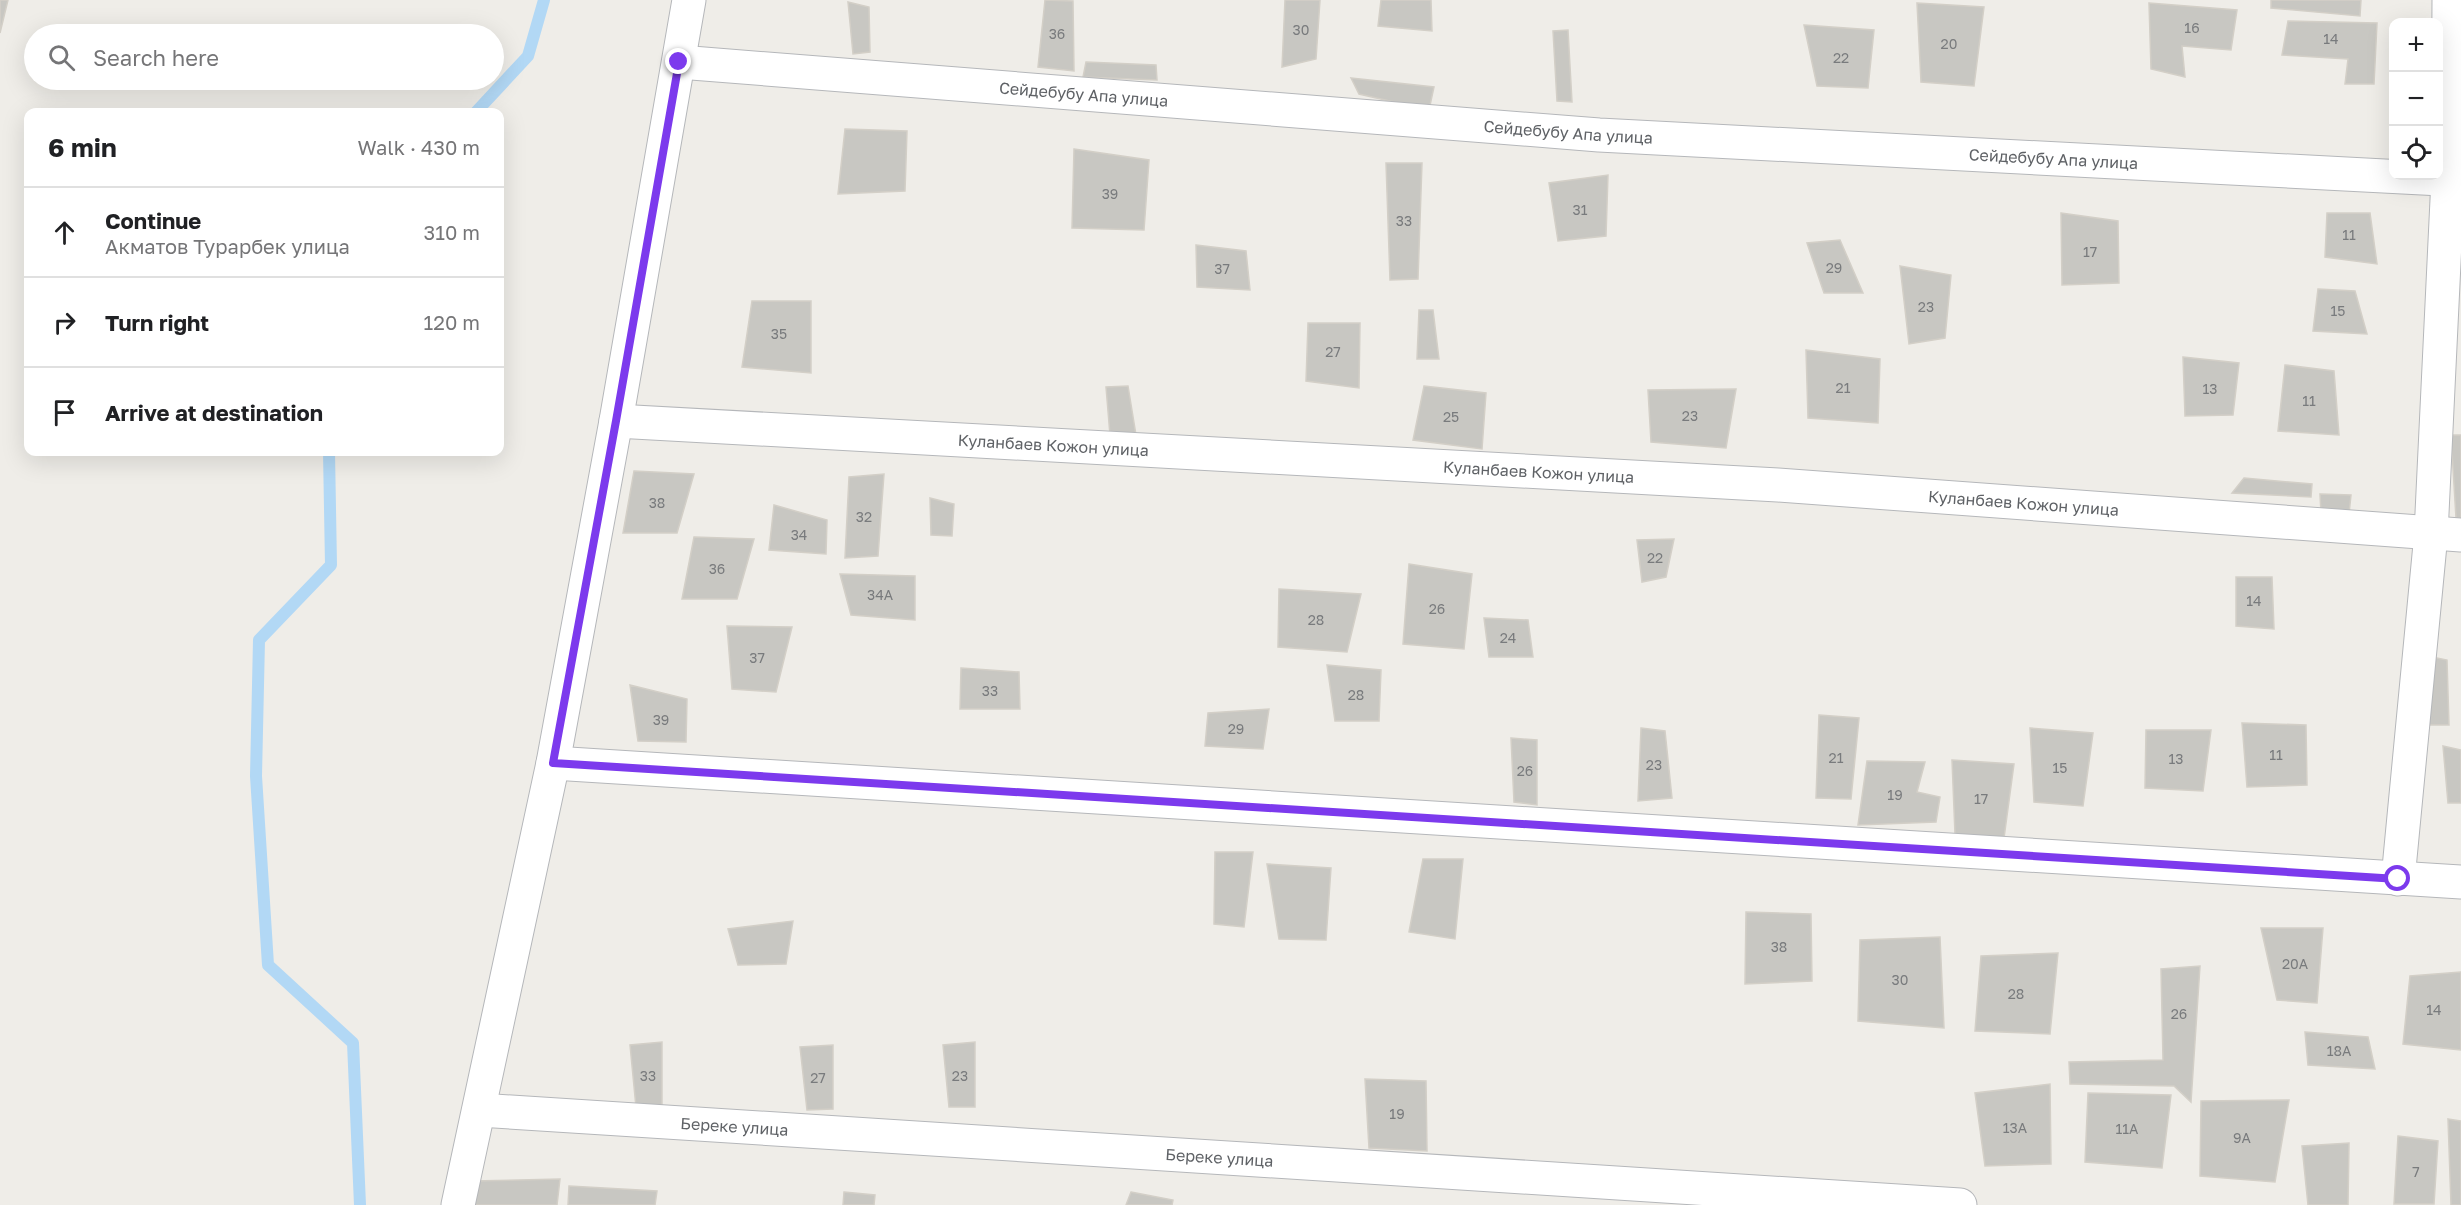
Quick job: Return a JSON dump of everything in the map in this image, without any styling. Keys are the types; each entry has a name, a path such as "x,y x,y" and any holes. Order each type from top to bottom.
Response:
{"street":[{"path":"458,1205 553,763 616,421 689,0"},
{"path":"2398,879 2446,535 2454,179 2449,0"},
{"name":"Сейдебубу Апа улица","path":"679,62 1599,135 2454,179"},
{"name":"Куланбаев Кожон улица","path":"616,421 1778,485 2446,535"},
{"path":"553,763 2461,882"},
{"name":"Береке улица","path":"479,1110 1960,1205"}],"building":[{"path":"0,0 8,0 0,33"},
{"path":"1045,0 1073,1 1074,71 1038,67"},
{"path":"1285,0 1320,0 1316,59 1282,67"},
{"path":"1381,0 1431,0 1432,31 1378,26"},
{"path":"2271,0 2361,0 2360,16 2271,8"},
{"path":"848,2 869,7 870,52 853,54"},
{"path":"1917,3 1984,7 1974,86 1921,82"},
{"path":"2149,3 2237,10 2231,50 2182,46 2185,77 2151,69"},
{"path":"2288,21 2377,23 2374,84 2345,84 2348,59 2282,55"},
{"path":"1804,25 1874,30 1868,88 1817,86"},
{"path":"1568,30 1572,102 1557,101 1553,31"},
{"path":"1086,62 1156,65 1157,80 1083,77"},
{"path":"1351,78 1434,87 1429,110 1359,94"},
{"path":"845,129 907,131 905,191 838,194"},
{"path":"1074,149 1149,160 1144,230 1072,228"},
{"path":"1386,163 1422,163 1418,279 1390,280"},
{"path":"1608,175 1606,236 1558,241 1549,183"},
{"path":"2061,213 2118,221 2119,283 2062,285"},
{"path":"2327,213 2370,213 2377,264 2325,257"},
{"path":"1840,240 1863,293 1824,293 1807,243"},
{"path":"1196,245 1246,251 1250,290 1197,287"},
{"path":"1900,266 1951,275 1945,338 1909,344"},
{"path":"2318,289 2355,291 2367,334 2313,331"},
{"path":"752,301 811,301 811,373 742,367"},
{"path":"1419,310 1433,310 1439,359 1417,359"},
{"path":"1308,323 1360,323 1359,388 1306,381"},
{"path":"1806,350 1880,359 1878,423 1808,418"},
{"path":"2183,357 2239,363 2233,415 2185,416"},
{"path":"2285,365 2334,371 2339,435 2278,431"},
{"path":"1128,386 1136,435 1110,435 1106,387"},
{"path":"1424,386 1486,393 1482,449 1413,440"},
{"path":"1736,389 1726,448 1651,442 1648,390"},
{"path":"2451,435 2461,435 2461,518 2456,518"},
{"path":"634,471 694,474 677,533 623,533"},
{"path":"884,474 878,556 845,558 849,477"},
{"path":"2244,478 2312,484 2311,497 2232,493"},
{"path":"2320,494 2351,495 2349,514 2321,513"},
{"path":"930,498 954,504 952,536 931,535"},
{"path":"774,505 827,520 826,554 769,550"},
{"path":"694,537 754,539 737,599 682,599"},
{"path":"1674,539 1666,577 1642,582 1637,540"},
{"path":"1409,564 1472,574 1464,649 1403,644"},
{"path":"840,574 915,576 915,620 851,615"},
{"path":"2236,577 2272,577 2274,629 2236,626"},
{"path":"1279,589 1361,594 1347,652 1278,647"},
{"path":"1484,618 1528,620 1533,657 1489,657"},
{"path":"727,626 792,627 776,692 732,689"},
{"path":"2427,656 2447,660 2449,725 2423,725"},
{"path":"1327,665 1381,670 1379,721 1335,721"},
{"path":"961,668 1019,672 1020,709 960,709"},
{"path":"630,685 687,699 686,742 638,741"},
{"path":"1269,709 1263,749 1205,746 1208,713"},
{"path":"1819,715 1859,718 1851,799 1816,798"},
{"path":"2242,723 2306,725 2307,785 2247,787"},
{"path":"1641,728 1665,731 1672,798 1638,801"},
{"path":"2030,728 2093,733 2083,806 2034,802"},
{"path":"2146,730 2211,730 2203,791 2145,788"},
{"path":"1511,738 1537,740 1537,805 1514,802"},
{"path":"2443,746 2461,750 2461,803 2448,803"},
{"path":"1952,760 2014,764 2004,838 1955,834"},
{"path":"1867,761 1925,762 1917,792 1940,797 1936,822 1858,825"},
{"path":"1215,852 1253,852 1244,927 1214,924"},
{"path":"1423,859 1463,859 1455,939 1409,932"},
{"path":"1267,864 1331,868 1326,940 1279,939"},
{"path":"1746,912 1811,914 1812,981 1745,984"},
{"path":"793,921 786,964 738,965 728,929"},
{"path":"2261,928 2323,928 2317,1003 2277,1000"},
{"path":"1940,937 1944,1028 1858,1021 1860,940"},
{"path":"2058,953 2050,1034 1975,1031 1981,956"},
{"path":"2200,966 2191,1102 2174,1086 2070,1084 2069,1062 2163,1060 2161,969"},
{"path":"2461,972 2461,1050 2403,1044 2410,976"},
{"path":"2305,1032 2368,1037 2375,1069 2308,1065"},
{"path":"662,1042 662,1107 636,1107 630,1045"},
{"path":"975,1042 975,1107 949,1107 943,1045"},
{"path":"833,1045 833,1109 807,1110 800,1047"},
{"path":"1365,1079 1426,1081 1427,1151 1369,1148"},
{"path":"2050,1084 2051,1164 1985,1166 1975,1093"},
{"path":"2088,1093 2171,1095 2162,1168 2085,1162"},
{"path":"2289,1100 2275,1182 2200,1176 2201,1101"},
{"path":"2448,1119 2461,1121 2461,1205 2451,1205"},
{"path":"2398,1136 2438,1141 2434,1204 2394,1204"},
{"path":"2349,1143 2348,1205 2308,1205 2302,1146"},
{"path":"560,1179 557,1205 473,1205 472,1181"},
{"path":"569,1186 657,1191 655,1205 568,1205"},
{"path":"844,1192 875,1195 874,1205 843,1205"},
{"path":"1131,1192 1173,1200 1172,1205 1126,1205"}],"waterway":[{"path":"504,82 528,56 544,0"},
{"path":"480,108 496,90"},
{"path":"329,456 331,565 259,640 256,776 268,965 353,1043 360,1205"}],"route":[{"path":"679,62 553,763 2398,879"}]}
